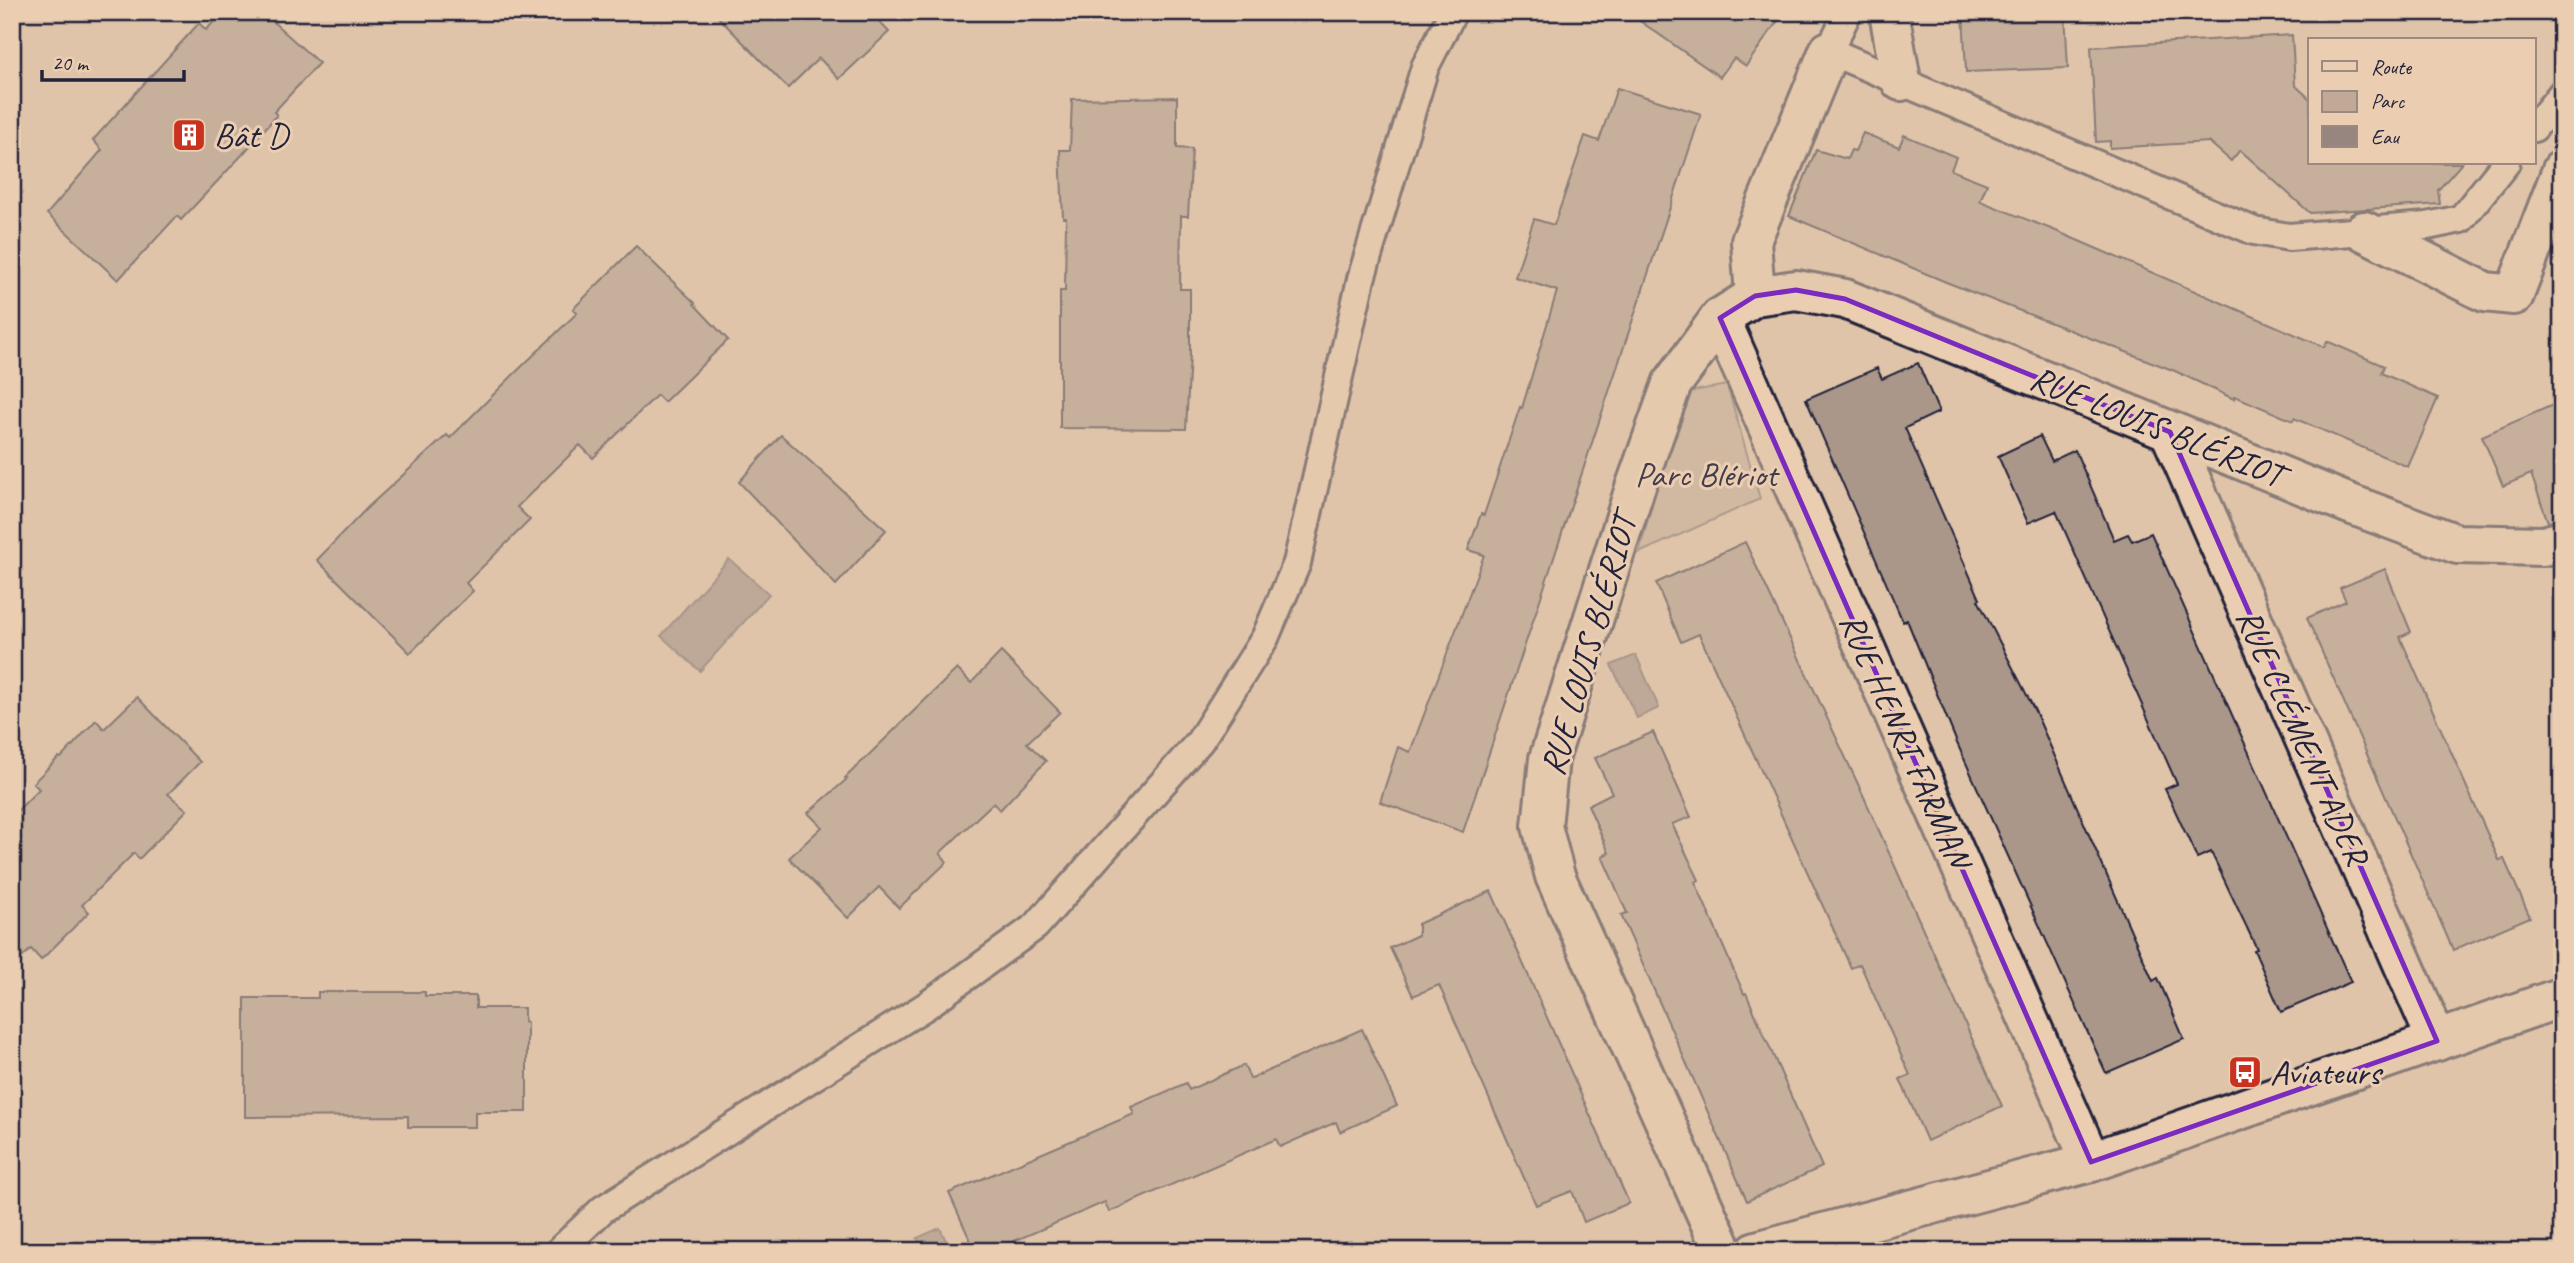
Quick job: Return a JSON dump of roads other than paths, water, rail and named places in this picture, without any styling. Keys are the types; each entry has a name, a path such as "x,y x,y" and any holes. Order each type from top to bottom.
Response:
{"street":[{"path":"1889,12 1900,81"},
{"path":"1755,296 1751,241 1829,51"},
{"path":"2364,231 2485,292 2514,295 2562,170"},
{"name":"RUE LOUIS BLÉRIOT","path":"1723,1251 1555,876 1542,826 1549,759 1635,488 1672,384 1720,318 1755,296 1796,290 1845,299 2170,432 2457,544 2543,546 2562,541"},
{"name":"RUE HENRI FARMAN","path":"1720,318 2091,1162"},
{"name":"RUE CLÉMENT ADER","path":"2170,432 2437,1041"},
{"path":"1756,1251 2091,1162 2562,997"}],"lane":[{"path":"559,1251 603,1209 926,1006 1036,926 1200,741 1265,638 1297,563 1361,279 1425,67 1453,12"},
{"path":"1847,12 1829,51 2254,231 2289,237 2427,226 2461,219 2505,164"},
{"path":"2536,126 2562,93"}],"water":[{"path":"729,559 769,594 700,671 661,636"},
{"path":"1636,655 1659,708 1637,718 1611,665"},
{"path":"940,1228 951,1251 923,1251 917,1238"}],"place":[{"name":"Bât D","path":"189,135"},
{"name":"Aviateurs","path":"2245,1072"}],"park label":[{"name":"Parc Blériot","path":"1706,474"}]}
